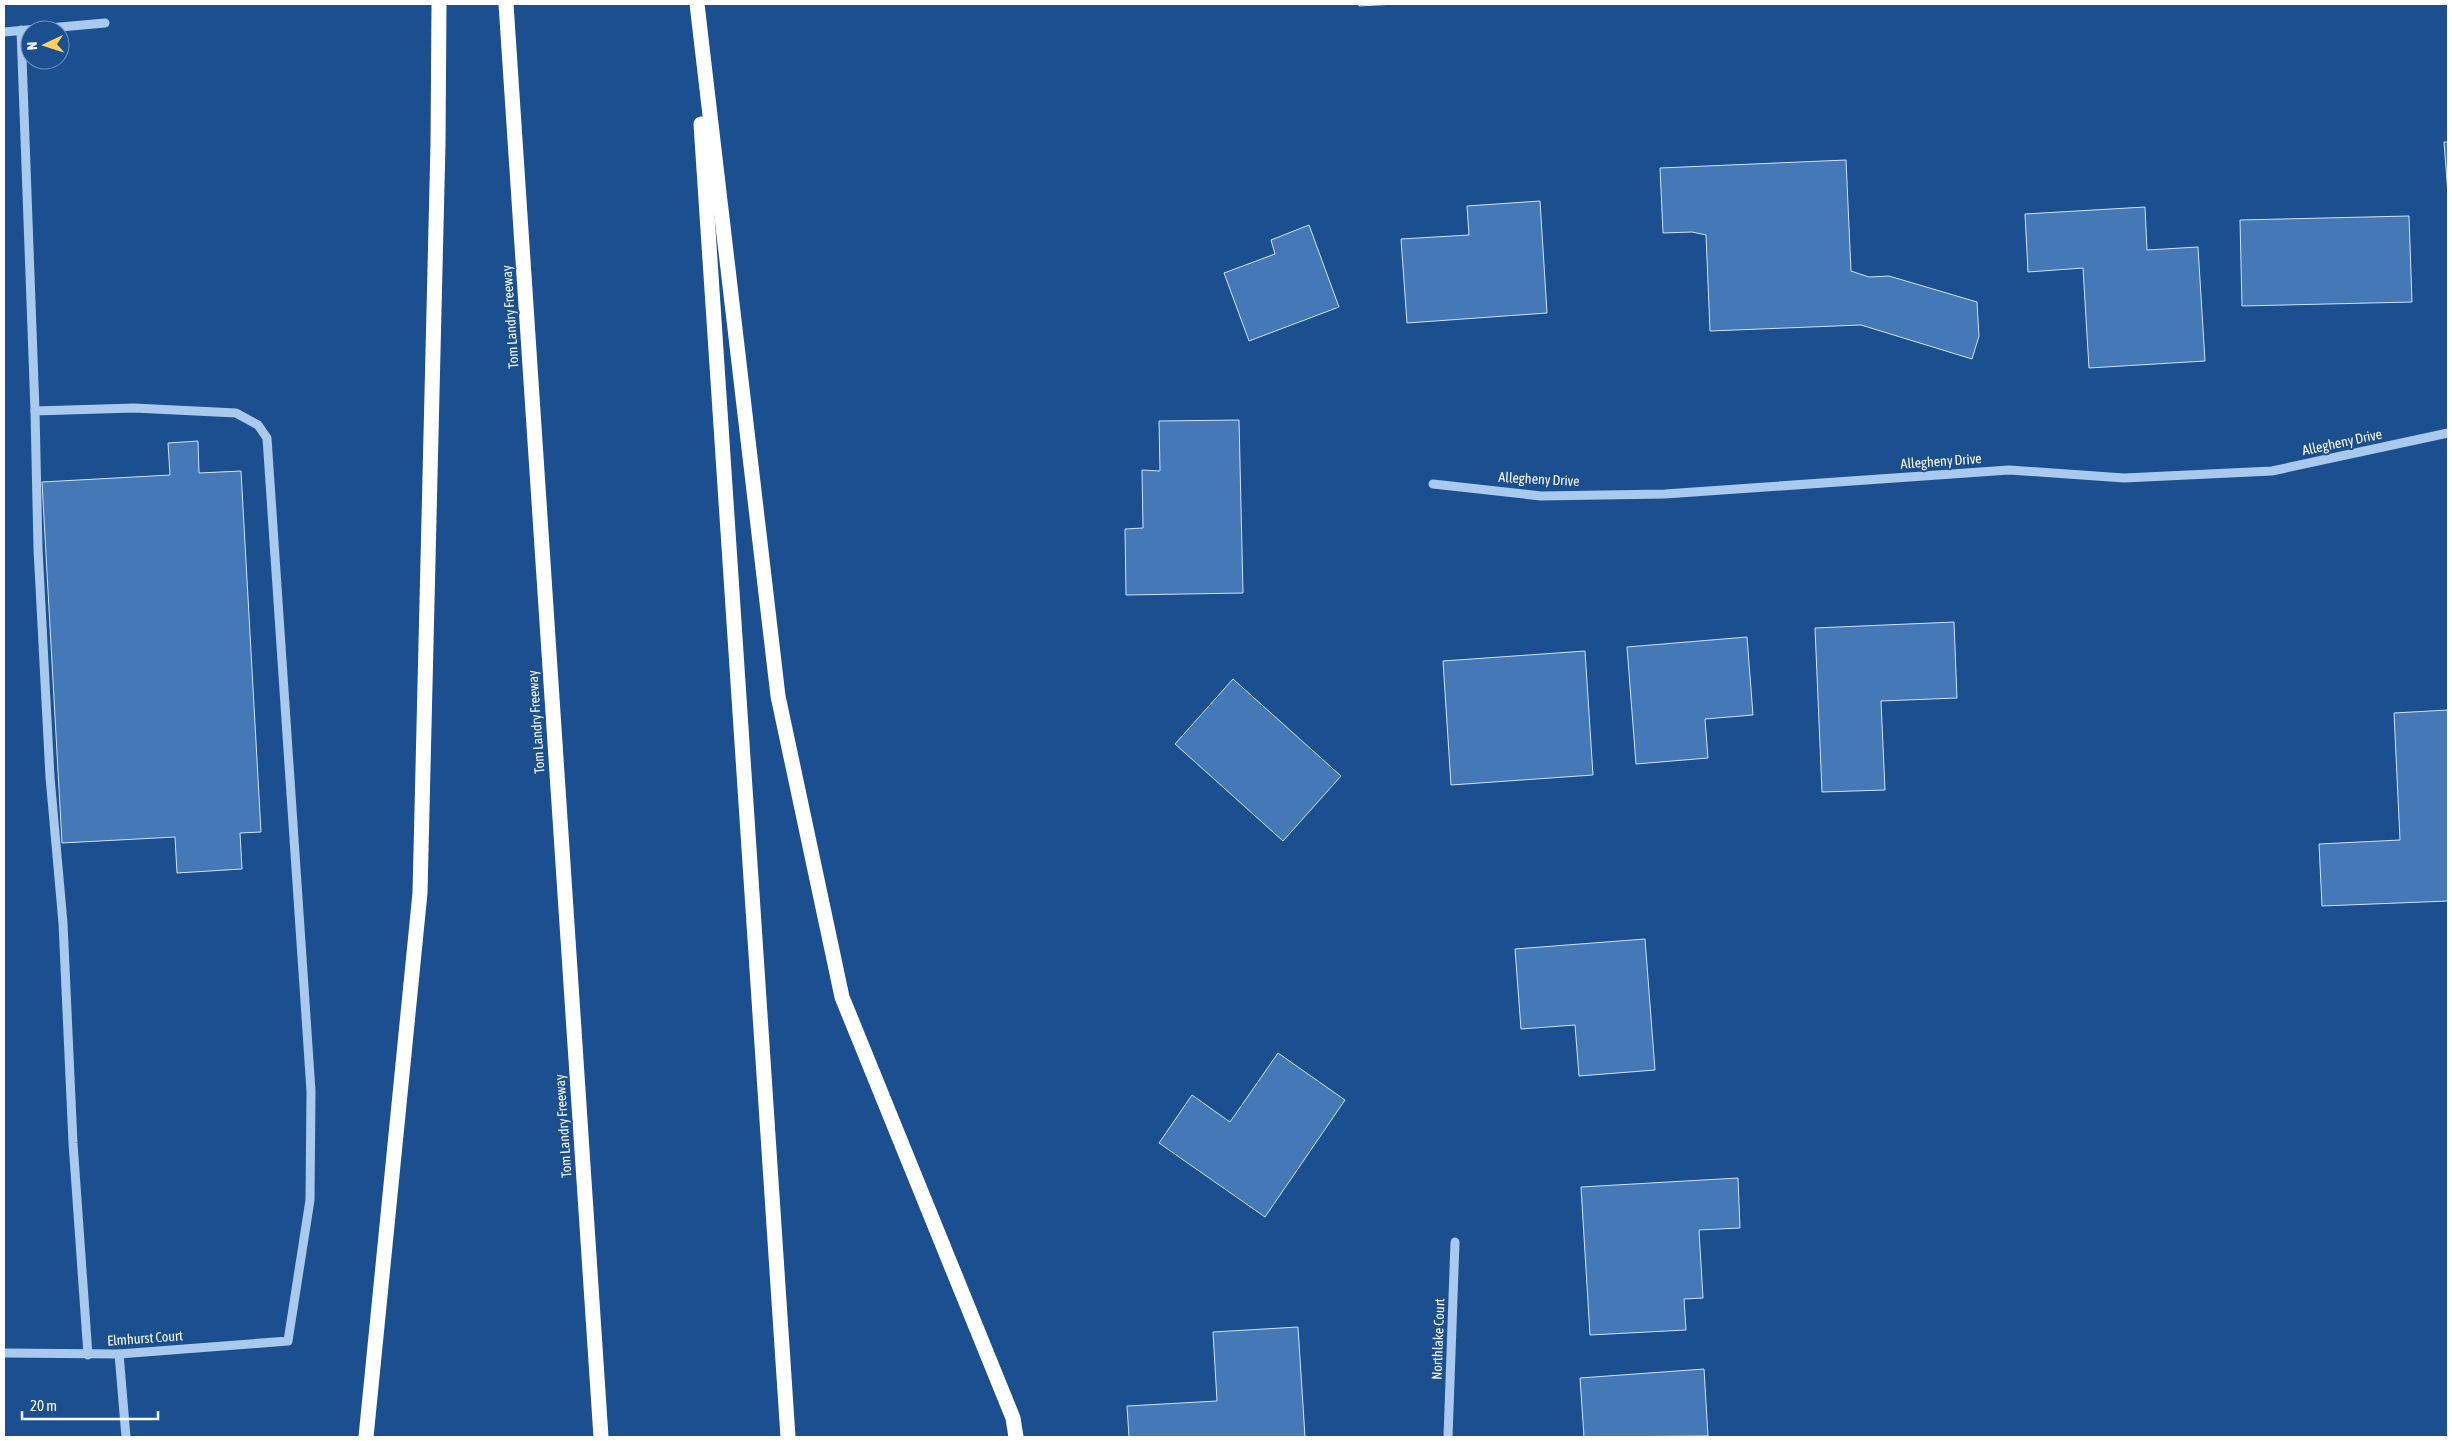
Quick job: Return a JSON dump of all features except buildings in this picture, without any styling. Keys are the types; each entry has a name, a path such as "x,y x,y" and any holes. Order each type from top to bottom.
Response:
{"highway":[{"path":"366,1437 420,893 438,164 439,4"},
{"name":"Tom Landry Freeway","path":"506,4 600,1437"},
{"path":"695,4 788,1437"},
{"path":"695,4 778,696 842,997 1013,1418 1016,1437"}],"street":[{"path":"70,26 104,23"},
{"path":"4,32 20,30"},
{"path":"22,70 35,411 38,549 49,757 63,924 73,1143 88,1355"},
{"name":"Elmhurst Court","path":"4,1354 119,1354 288,1341 310,1200 310,1091 267,438 258,424 236,413 134,408 35,411"},
{"name":"Allegheny Drive","path":"1433,484 1551,496 1665,494 2009,470 2124,478 2272,471 2448,433"},
{"name":"Northlake Court","path":"1448,1437 1456,1242"},
{"path":"119,1354 126,1437"}]}
